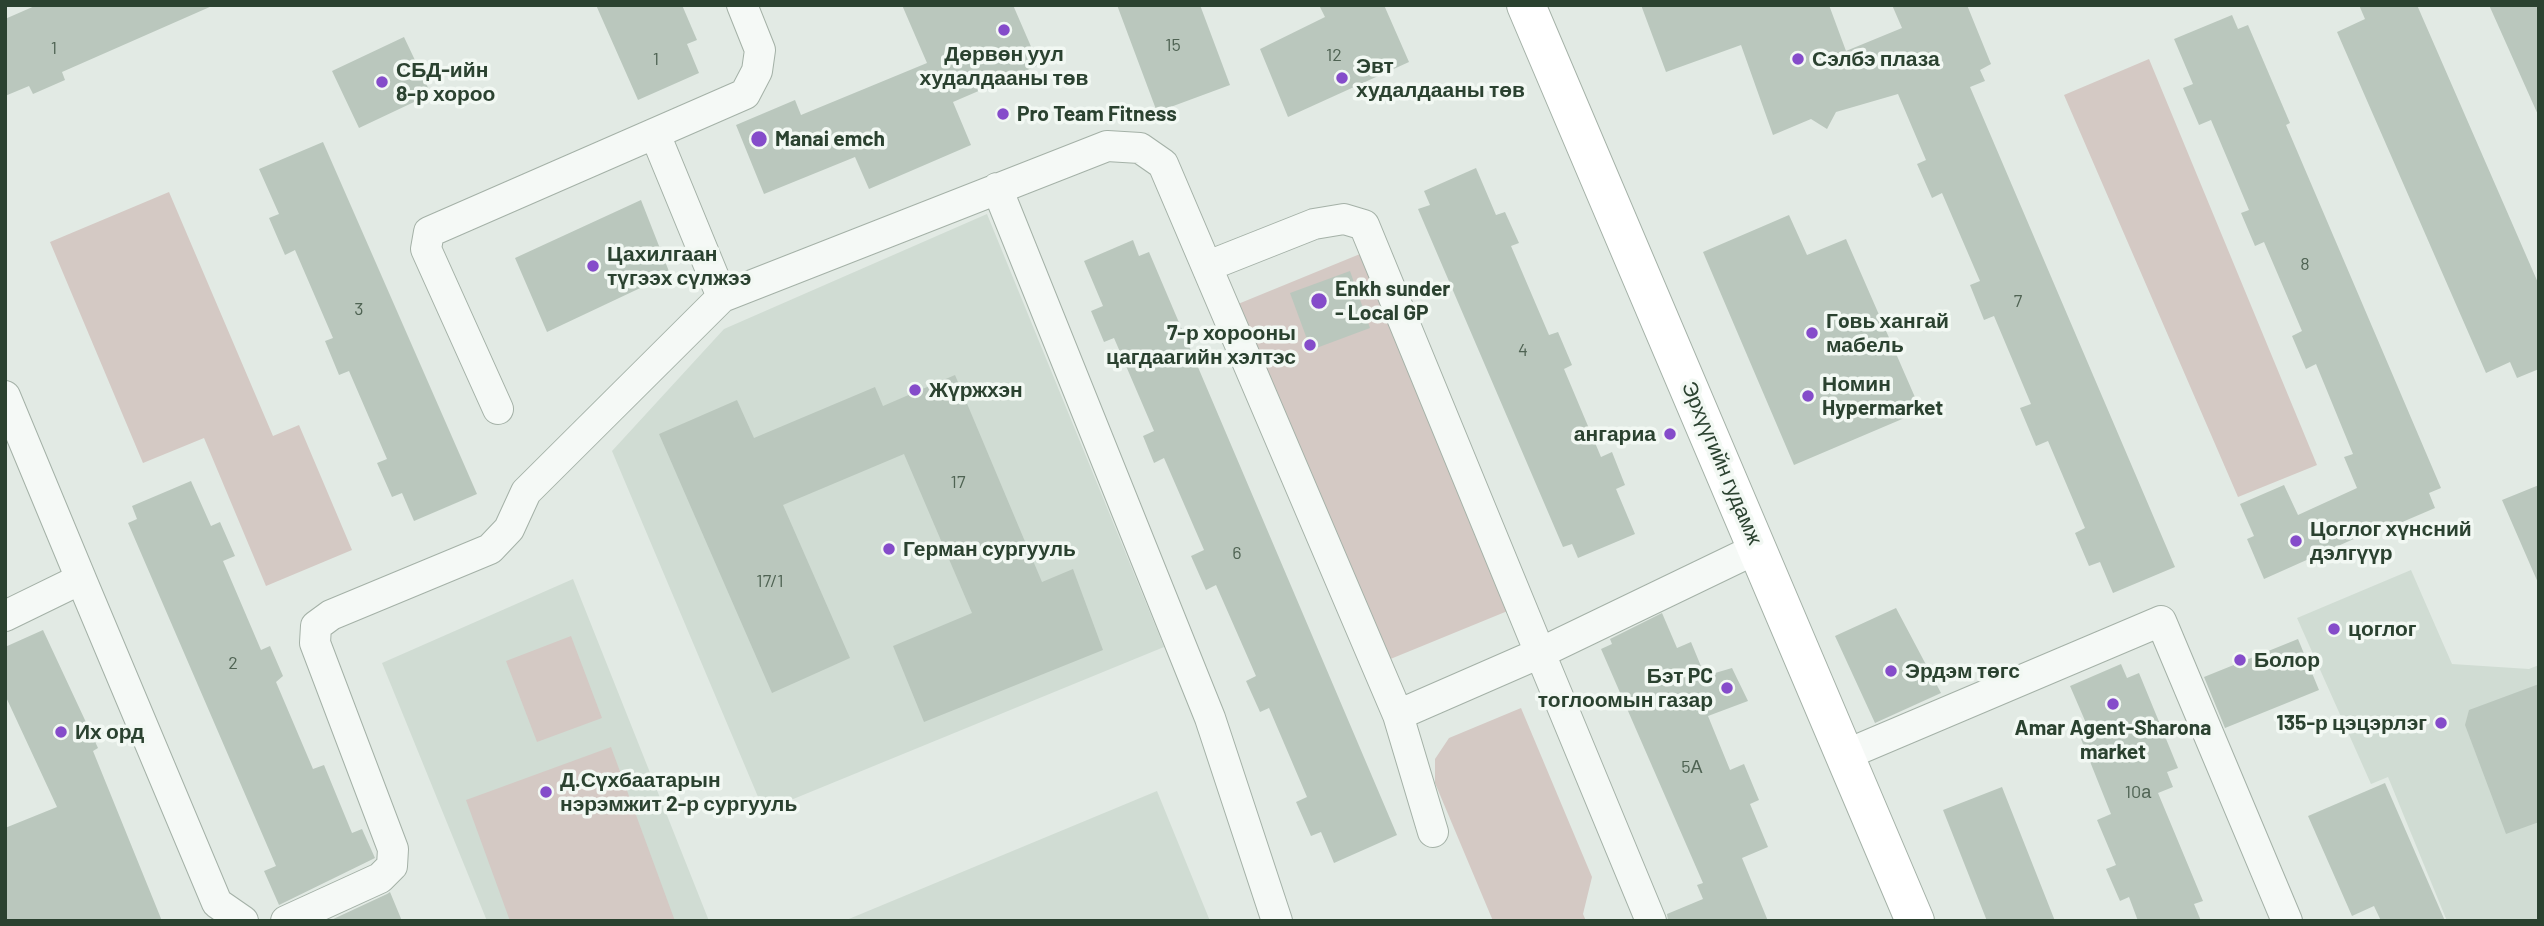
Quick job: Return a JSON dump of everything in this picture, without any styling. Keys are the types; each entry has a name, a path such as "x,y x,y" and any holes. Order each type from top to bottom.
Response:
{"main road":[{"name":"Эрхүүгийн гудамж","path":"1528,6 1915,921"}],"street":[{"path":"498,409 426,249 429,232 745,94 757,71 760,50 742,5"},
{"path":"655,134 722,297"},
{"path":"286,921 380,878 392,866 393,849 315,643 316,626 331,615 490,549 509,529 526,492 722,297 1107,146 1140,148 1163,164 1398,715 1433,832"},
{"path":"997,188 1210,718 1277,921"},
{"path":"1208,266 1314,224 1344,219 1364,225 1651,921"},
{"path":"5,396 217,903 243,921"},
{"path":"1398,715 1540,653 1758,548"},
{"path":"5,616 81,579"},
{"path":"1844,755 2161,621 2287,921"}],"shaded area":[{"path":"2149,59 2317,465 2238,497 2064,95"},
{"path":"169,192 273,436 299,425 352,550 266,586 204,438 143,463 50,242"},
{"name":"Герман сургууль","path":"987,214 1164,647 764,811 612,451 724,329"},
{"path":"1360,254 1510,610 1388,660 1238,304"},
{"name":"135-р цэцэрлэг","path":"2411,570 2452,664 2529,669 2539,665 2539,921 2447,921 2388,777 2371,784 2297,618"},
{"name":"Д.Сүхбаатарын нэрэмжит 2-р сургууль","path":"573,579 709,921 487,921 382,663"},
{"path":"571,636 602,718 537,742 506,661"},
{"path":"1521,708 1592,877 1583,914 1586,921 1493,921 1435,783 1435,759 1449,738"},
{"path":"611,747 675,921 510,921 466,800"},
{"path":"1157,791 1210,921 844,921"}],"building":[{"path":"37,5 212,6 62,72 65,80 33,94 29,86 5,96 5,19"},
{"path":"596,5 682,5 697,40 687,44 699,73 638,100"},
{"path":"902,5 1013,5 1039,65 953,102 971,145 869,189 855,157 764,194 736,125 795,100 801,115 927,63"},
{"path":"1117,5 1200,5 1230,85 1157,112"},
{"path":"1319,5 1384,5 1409,62 1288,117 1260,49 1325,17"},
{"path":"1641,5 1829,5 1846,51 1902,28 1892,5 1967,5 1991,64 1980,70 1985,81 1970,87 2175,567 2113,593 2100,562 2089,566 2075,533 2085,528 2048,441 2036,446 2020,408 2031,404 1994,316 1984,320 1970,285 1980,281 1942,193 1932,198 1917,164 1926,160 1898,94 1836,112 1827,129 1811,119 1773,135 1741,45 1666,72"},
{"path":"2359,5 2417,5 2539,285 2539,369 2517,378 2510,362 2486,373 2337,32 2365,19"},
{"path":"2489,5 2539,5 2539,117"},
{"path":"2232,15 2238,29 2248,25 2290,123 2286,125 2441,488 2429,493 2435,508 2386,529 2385,525 2264,579 2247,539 2254,536 2240,504 2284,485 2298,515 2357,488 2344,457 2353,454 2316,364 2306,369 2292,336 2302,331 2264,242 2255,246 2241,213 2249,210 2211,120 2199,125 2183,88 2193,84 2174,39"},
{"name":"СБД-ийн 8-р хороо","path":"404,37 431,94 359,128 332,71"},
{"path":"323,142 477,494 414,521 402,493 392,497 377,463 387,459 349,371 339,375 325,341 333,338 295,250 285,255 269,218 279,214 259,169"},
{"path":"1476,168 1496,215 1505,212 1519,243 1511,246 1549,335 1558,332 1572,365 1564,369 1601,457 1612,452 1625,485 1616,489 1635,534 1578,558 1572,544 1563,547 1418,209 1430,205 1424,191"},
{"name":"Цахилгаан түгээх сүлжээ","path":"641,200 670,274 547,332 515,258"},
{"name":"Гoвь хангай мабель","path":"1789,215 1807,255 1846,239 1921,411 1794,465 1703,252"},
{"path":"1133,240 1139,256 1149,252 1397,835 1334,863 1321,832 1311,836 1296,802 1307,797 1269,708 1260,712 1246,681 1256,676 1216,585 1206,590 1191,556 1204,550 1164,458 1154,463 1143,436 1154,431 1114,338 1104,342 1091,311 1103,306 1084,261"},
{"path":"1350,271 1370,328 1311,350 1290,293"},
{"path":"955,375 1042,582 1073,569 1103,650 924,722 893,646 972,613 904,454 783,505 850,658 772,693 659,434 737,400 754,438 875,387 883,406"},
{"path":"191,481 211,526 220,522 235,556 223,561 261,650 270,646 283,676 276,682 313,769 324,765 352,833 362,829 375,858 279,905 264,871 276,866 128,523 137,519 132,506"},
{"path":"2539,485 2539,585 2502,500"},
{"name":"Эрдэм төгс","path":"1896,608 1941,693 1875,723 1835,636"},
{"path":"1662,613 1677,648 1691,642 1705,676 1732,668 1748,701 1708,716 1730,770 1744,764 1759,800 1750,804 1768,847 1742,858 1768,921 1668,921 1667,914 1703,899 1697,885 1703,883 1601,649 1612,644 1610,639"},
{"path":"43,630 98,748 93,751 162,921 5,921 5,828 57,807 5,695 5,647"},
{"path":"2298,639 2319,690 2225,728 2204,677"},
{"path":"2121,664 2127,678 2139,673 2178,768 2167,772 2173,787 2158,793 2203,901 2194,904 2201,921 2138,921 2129,897 2120,901 2106,869 2116,865 2097,820 2111,814 2079,734 2089,730 2070,686"},
{"path":"2539,684 2539,822 2506,834 2465,725 2469,710"},
{"path":"2385,783 2445,921 2381,921 2374,906 2352,916 2308,816"},
{"path":"2002,787 2055,921 1987,921 1943,810"},
{"path":"390,892 402,921 329,921 387,894"}],"place":[{"name":"Дөрвөн уул худалдааны төв","path":"1004,30"},
{"name":"Сэлбэ плаза","path":"1798,59"},
{"name":"Эвт худалдааны төв","path":"1342,78"},
{"name":"СБД-ийн 8-р хороо","path":"382,82"},
{"name":"Pro Team Fitness","path":"1003,114"},
{"name":"Manai emch","path":"759,139"},
{"name":"Цахилгаан түгээх сүлжээ","path":"593,266"},
{"name":"Enkh sunder - Local GP","path":"1319,301"},
{"name":"Гoвь хангай мабель","path":"1812,333"},
{"name":"7-р хорооны цагдаагийн хэлтэс","path":"1310,345"},
{"name":"Жүржхэн","path":"915,390"},
{"name":"Номин Hypermarket","path":"1808,396"},
{"name":"ангариа","path":"1670,434"},
{"name":"Цоглог хүнсний дэлгүүр","path":"2296,541"},
{"name":"Герман сургууль","path":"889,549"},
{"name":"цоглог","path":"2334,629"},
{"name":"Болор","path":"2240,660"},
{"name":"Эрдэм төгс","path":"1891,671"},
{"name":"Бэт PC тоглоомын газар","path":"1727,688"},
{"name":"Amar Agent-Sharona market","path":"2113,704"},
{"name":"135-р цэцэрлэг","path":"2441,723"},
{"name":"Их орд","path":"61,732"},
{"name":"Д.Сүхбаатарын нэрэмжит 2-р сургууль","path":"546,792"}]}
